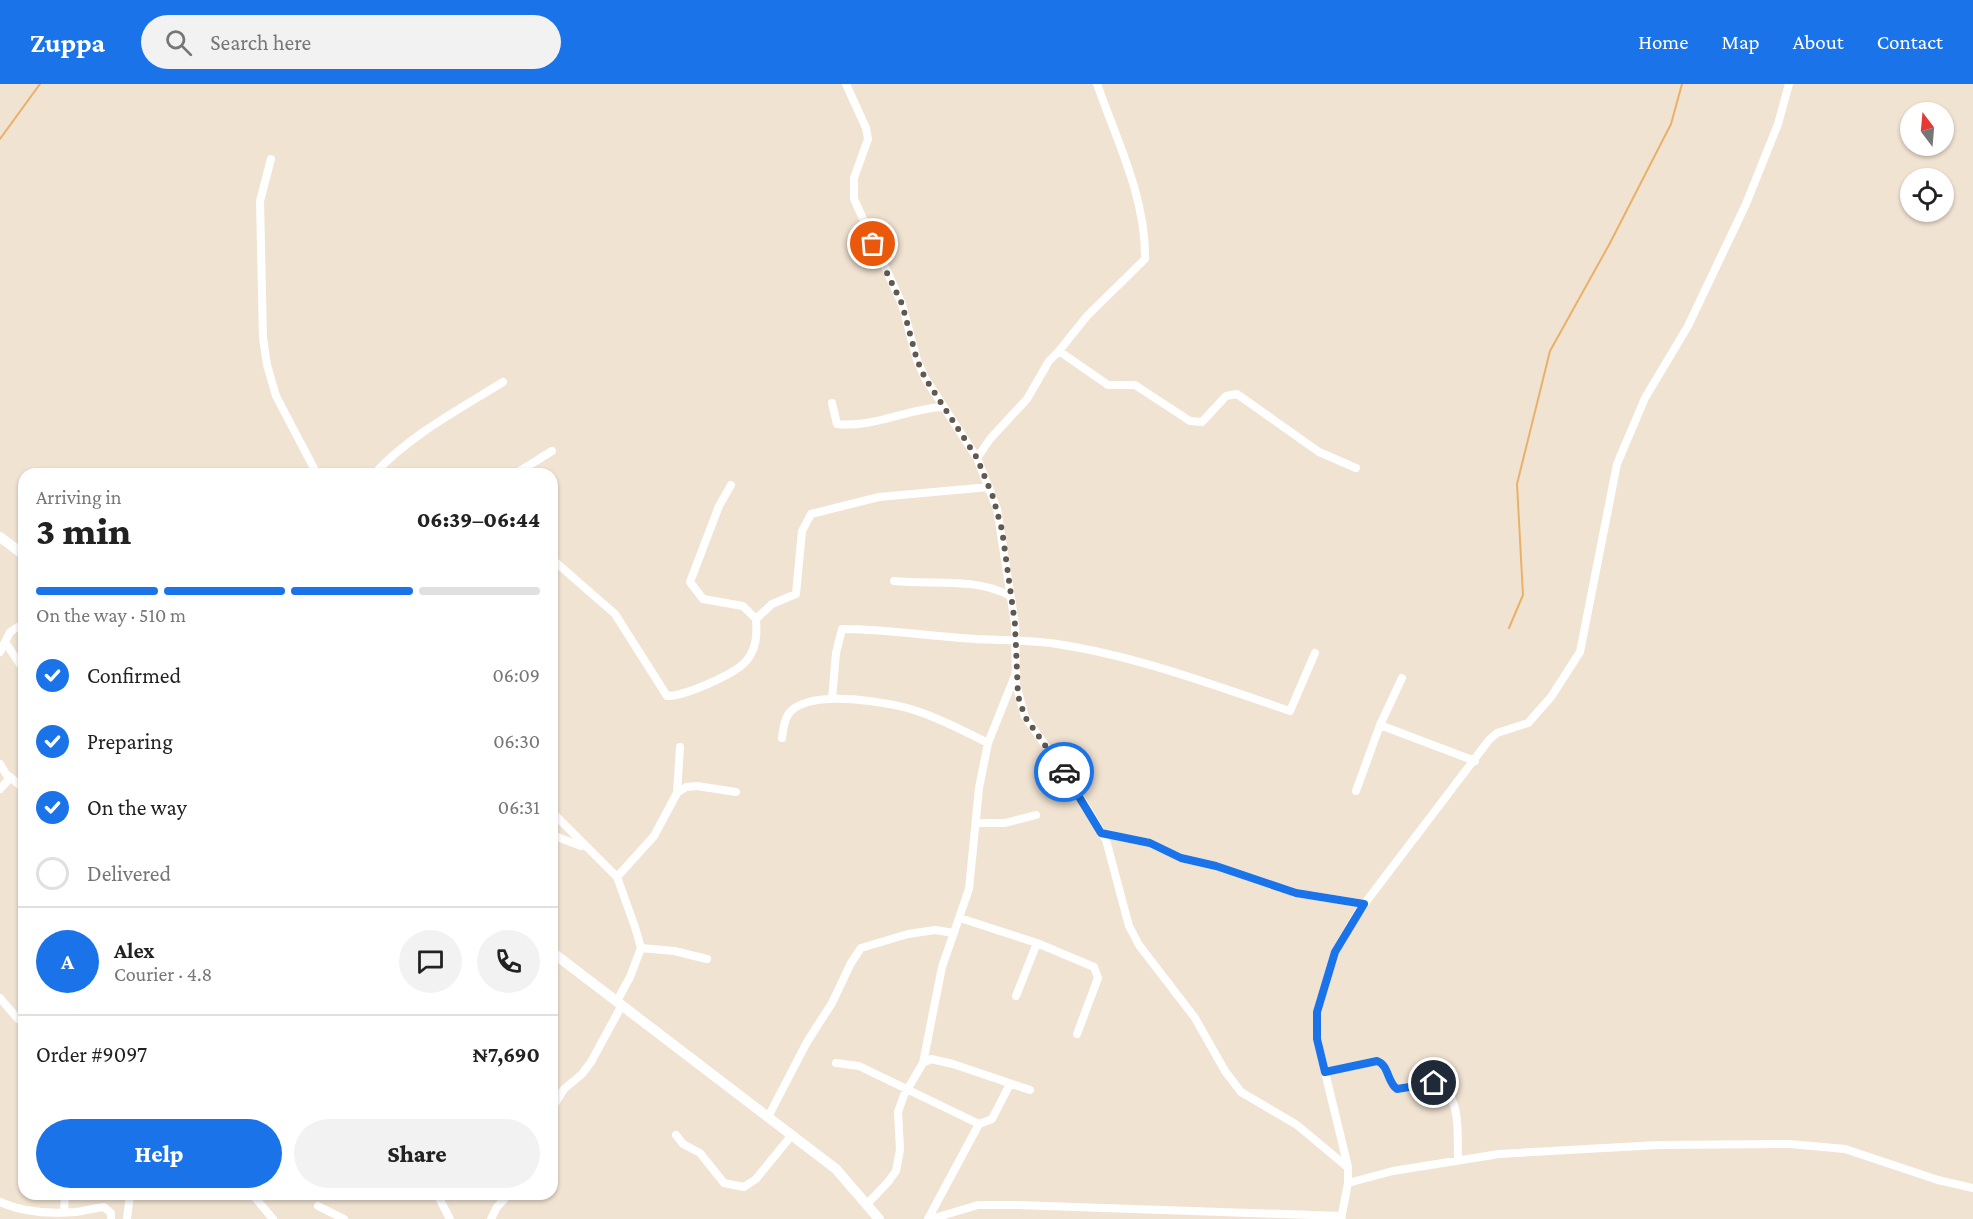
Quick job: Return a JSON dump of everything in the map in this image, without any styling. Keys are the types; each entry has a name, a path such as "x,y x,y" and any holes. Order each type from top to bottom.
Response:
{"main road":[{"path":"0,537 18,550"},
{"path":"558,957 836,1169 868,1203 879,1219"}],"street":[{"path":"846,84 866,128 868,139 854,178 854,199 902,304 917,360 942,407 977,458 989,487 1002,530 1011,596 1018,696 1025,717 1069,778 1101,833 1111,854 1120,897 1133,935 1195,1018 1225,1071 1241,1092 1297,1125 1348,1167"},
{"path":"977,458 990,439 1027,399 1049,361 1087,316 1145,259 1145,234 1136,189 1097,84"},
{"path":"929,1219 978,1205 1017,1204 1342,1218 1348,1183 1348,1167 1317,1039 1317,1012 1335,952 1364,904 1497,733 1528,723 1551,697 1580,652 1617,464 1645,398 1688,326 1746,204 1778,124 1789,84"},
{"path":"271,159 260,201 263,338 267,365 276,396 314,468"},
{"path":"1059,351 1108,385 1135,385 1190,421 1202,422 1226,396 1237,394 1319,452 1356,468"},
{"path":"380,468 426,430 503,382"},
{"path":"832,403 837,424 851,426 920,408 942,407"},
{"path":"525,468 552,451"},
{"path":"558,564 615,614 667,696 678,696 696,690 742,665 753,651 757,637 756,619 743,606 704,599 690,582 719,506 731,485"},
{"path":"756,619 772,604 796,594 802,531 811,514 879,497 989,487"},
{"path":"894,581 967,585 993,589 1011,596"},
{"path":"0,652 10,633 18,627"},
{"path":"832,699 836,653 842,629 888,629 1000,641 1014,639 1057,644 1170,671 1290,711 1315,653"},
{"path":"5,642 18,661"},
{"path":"868,1203 888,1182 899,1161 898,1112 907,1089 923,1063 942,967 969,889 988,743 1016,675"},
{"path":"1356,791 1380,725 1402,678"},
{"path":"782,738 789,714 797,706 808,701 832,699 902,706 922,712 988,743"},
{"path":"1380,725 1475,761"},
{"path":"617,877 654,836 676,793 680,747"},
{"path":"0,764 18,784"},
{"path":"0,789 7,783 9,776"},
{"path":"676,793 686,787 697,786 736,792"},
{"path":"976,823 1005,824 1036,815"},
{"path":"558,818 617,877 641,948 619,1003 591,1062 582,1074 564,1089 558,1098"},
{"path":"1101,833 1150,843 1181,858 1216,866 1296,893 1364,904"},
{"path":"558,837 585,847"},
{"path":"960,918 1037,943 1094,967 1098,978 1077,1034"},
{"path":"768,1117 807,1042 832,1003 851,963 861,948 908,934 935,930 954,933"},
{"path":"1016,996 1037,943"},
{"path":"641,948 674,951 707,959"},
{"path":"0,998 18,1019"},
{"path":"923,1063 932,1059 953,1064 1030,1090"},
{"path":"1325,1072 1377,1061 1384,1065 1393,1086 1397,1089 1440,1084 1456,1108 1458,1160"},
{"path":"836,1063 859,1066 979,1124"},
{"path":"929,1219 979,1124 992,1119 1010,1083"},
{"path":"675,1136 683,1144 700,1153 724,1183 744,1187 756,1179 791,1136"},
{"path":"1348,1183 1393,1171 1499,1154 1658,1145 1790,1144 1845,1149 1938,1180 1973,1188"},
{"path":"64,1212 65,1200"},
{"path":"127,1219 129,1200"},
{"path":"257,1200 273,1219"},
{"path":"440,1200 450,1219"},
{"path":"491,1219 503,1200"},
{"path":"0,1202 13,1209 36,1212 64,1212 104,1207 111,1213 111,1219"},
{"path":"318,1206 344,1219"}],"waterway":[{"path":"0,139 40,84"},
{"path":"1509,628 1523,595 1517,484 1550,351 1610,243 1671,124 1682,84"}],"way so far":[{"path":"873,244 902,304 917,360 925,378 977,458 998,508 1015,624 1018,696 1025,717 1064,772"}],"route":[{"path":"1064,772 1082,798 1101,833 1150,843 1181,858 1216,866 1296,893 1364,904 1335,952 1317,1012 1317,1039 1325,1072 1377,1061 1384,1065 1393,1086 1397,1089 1434,1083"}]}
